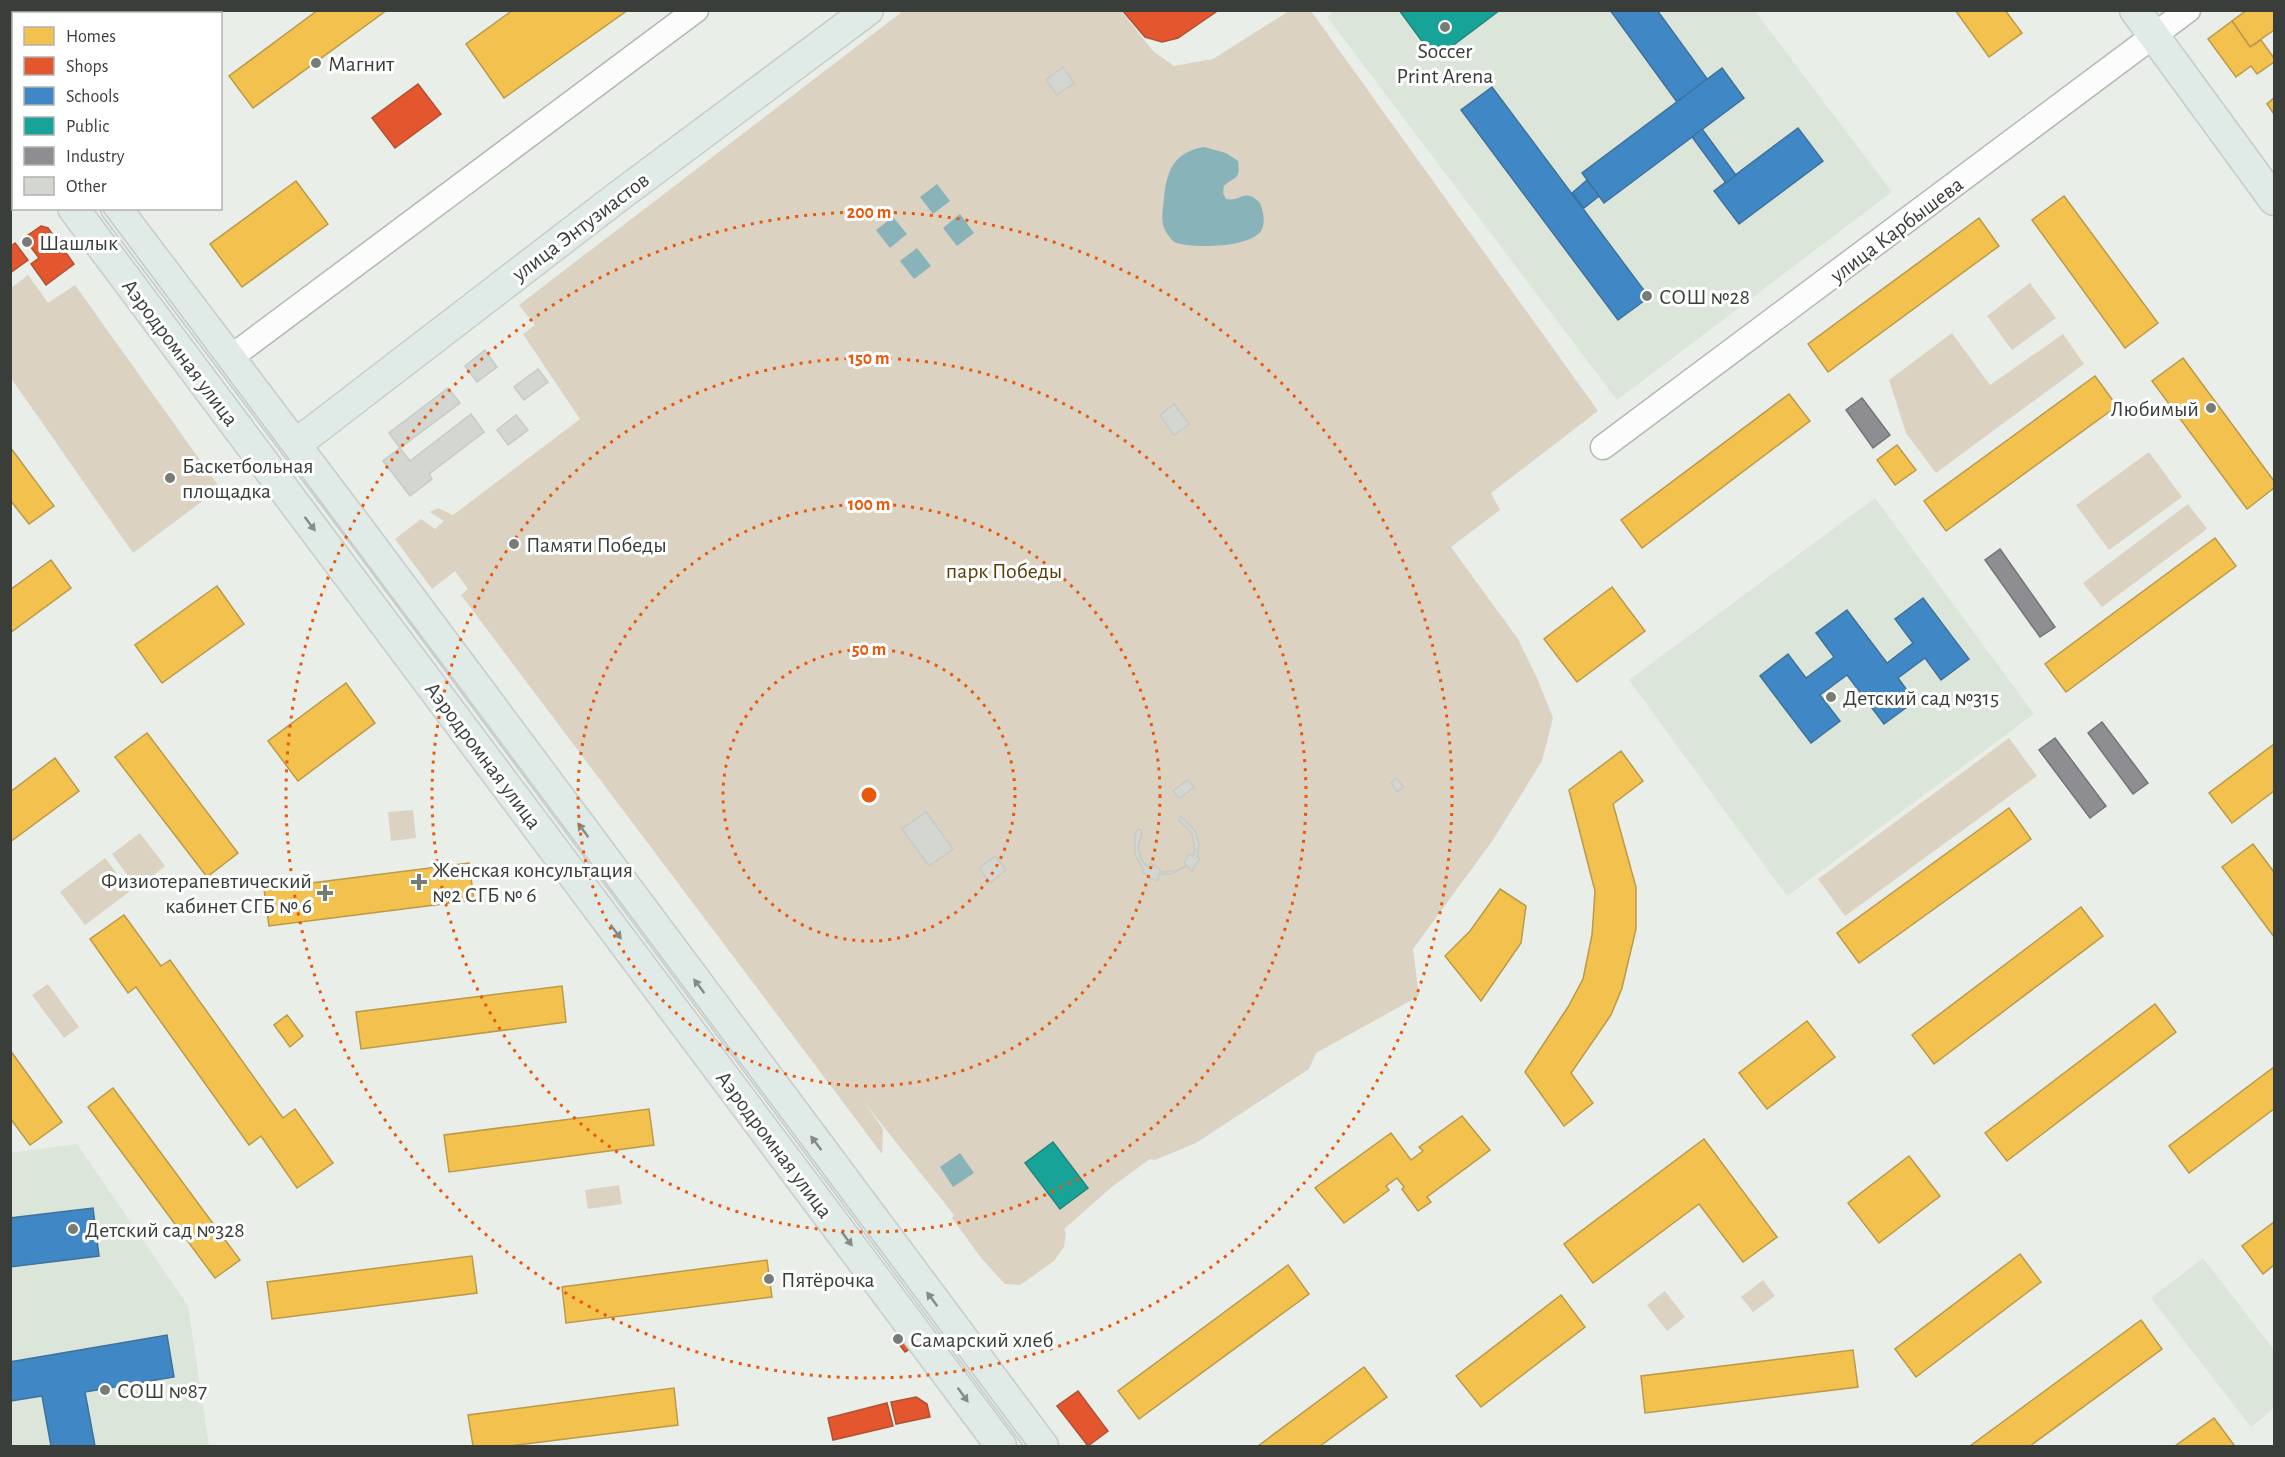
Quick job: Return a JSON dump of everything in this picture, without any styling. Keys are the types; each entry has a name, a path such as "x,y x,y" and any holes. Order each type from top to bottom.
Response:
{"main road":[{"name":"улица Энтузиастов","path":"295,445 606,206 868,10"},
{"path":"2135,10 2274,200"},
{"name":"Аэродромная улица","path":"74,210 1001,1446"},
{"name":"Аэродромная улица","path":"118,210 230,357 1043,1446"}],"street":[{"path":"230,357 696,10"},
{"name":"улица Карбышева","path":"1603,447 2188,10"}],"shaded area":[{"name":"СОШ №28","path":"1335,10 1755,11 1892,192 1617,400 1327,17"},
{"name":"Детский сад №315","path":"1875,498 2034,714 1787,896 1629,680"},
{"path":"77,1144 188,1306 209,1446 11,1446 10,1153"},
{"path":"2203,1258 2274,1350 2274,1408 2251,1427 2151,1298"}],"green space":[{"name":"парк Победы","path":"903,11 1121,11 1153,51 1174,66 1213,59 1289,11 1311,11 1598,411 1491,493 1500,510 1451,547 1518,639 1553,718 1542,761 1493,840 1413,949 1419,996 1316,1053 1309,1069 1196,1143 1155,1160 1150,1159 1113,1186 1064,1229 1066,1233 1064,1247 1054,1261 1020,1285 1005,1284 981,1258 952,1218 954,1215 864,1102 883,1129 882,1154 461,595 468,589 455,571 432,589 395,539 421,519 435,529 444,521 430,512 438,508 453,515 580,419 523,334 535,325 519,305"},
{"path":"28,275 48,303 75,285 220,488 133,553 11,378 11,288"},
{"path":"2030,283 2056,318 2012,350 1987,316"},
{"path":"1952,333 1990,385 2063,334 2084,364 1936,473 1906,433 1889,380"},
{"path":"2149,452 2182,497 2109,550 2076,505"},
{"path":"2188,504 2207,529 2102,607 2083,583"},
{"path":"2009,738 2037,776 1845,916 1818,879"},
{"path":"413,810 416,838 391,841 388,812"},
{"path":"140,833 165,866 137,888 112,854"},
{"path":"105,858 130,891 85,925 60,892"},
{"path":"48,984 79,1027 64,1038 32,995"},
{"path":"619,1185 622,1204 588,1209 585,1190"},
{"path":"1763,1280 1775,1296 1753,1312 1741,1297"},
{"path":"1665,1291 1685,1317 1667,1331 1647,1305"}],"water":[{"path":"1204,147 1226,153 1238,161 1238,175 1224,186 1223,193 1226,199 1236,199 1246,195 1255,198 1260,203 1263,224 1261,231 1255,237 1220,246 1194,246 1174,242 1166,231 1163,211 1165,188 1170,171 1179,158 1186,153"},
{"path":"937,184 950,201 933,214 920,197"},
{"path":"960,214 974,233 957,246 943,228"},
{"path":"893,217 907,234 890,248 876,230"},
{"path":"917,248 931,266 914,279 900,261"},
{"path":"960,1153 974,1173 953,1187 940,1167"}],"building: Homes":[{"path":"119,10 166,10 168,12 120,12"},
{"path":"318,10 387,10 253,108 229,76"},
{"path":"513,10 628,10 504,98 466,44"},
{"path":"1955,10 2005,10 2022,33 1989,57"},
{"path":"2247,10 2274,10 2274,30 2250,47 2232,21"},
{"path":"2232,21 2250,47 2261,40 2274,58 2274,62 2257,74 2251,66 2236,77 2208,39"},
{"path":"2274,98 2274,114 2267,104"},
{"path":"296,181 328,224 242,287 210,244"},
{"path":"2064,196 2158,323 2125,348 2032,220"},
{"path":"1979,218 1999,246 1828,372 1808,344"},
{"path":"2183,358 2274,481 2274,488 2247,509 2152,381"},
{"path":"2095,376 2117,406 1946,531 1924,501"},
{"path":"1789,394 1810,421 1642,548 1621,520"},
{"path":"1897,445 1916,470 1895,485 1877,460"},
{"path":"10,447 54,506 29,524 10,500"},
{"path":"2215,538 2236,566 2066,692 2045,664"},
{"path":"51,560 71,588 10,633 10,590"},
{"path":"217,586 244,624 162,683 135,645"},
{"path":"1612,587 1645,631 1577,682 1544,639"},
{"path":"346,683 375,723 298,781 268,741"},
{"path":"147,733 238,853 207,877 115,757"},
{"path":"2274,744 2274,791 2232,823 2209,793"},
{"path":"1621,751 1643,781 1613,804 1636,887 1636,929 1622,988 1611,1015 1571,1073 1593,1103 1564,1126 1525,1072 1568,1007 1583,979 1592,935 1595,891 1569,790"},
{"path":"55,758 79,791 10,842 10,792"},
{"path":"2009,808 2031,839 1859,963 1837,933"},
{"path":"2253,844 2274,872 2274,937 2222,867"},
{"path":"469,863 474,900 269,926 264,889"},
{"path":"1500,889 1526,906 1521,943 1481,1001 1445,956 1470,931"},
{"path":"2081,907 2103,936 1934,1064 1912,1035"},
{"path":"124,915 161,966 170,960 283,1118 295,1109 333,1163 297,1188 261,1136 249,1145 136,987 128,993 90,939"},
{"path":"562,986 566,1022 361,1049 356,1012"},
{"path":"2155,1004 2176,1032 2007,1161 1985,1133"},
{"path":"287,1015 303,1036 290,1047 274,1025"},
{"path":"1807,1021 1835,1057 1767,1109 1739,1073"},
{"path":"10,1050 62,1122 30,1145 10,1118"},
{"path":"2274,1067 2274,1109 2189,1173 2169,1146"},
{"path":"113,1088 240,1260 215,1278 88,1107"},
{"path":"649,1109 654,1145 449,1172 444,1135"},
{"path":"1462,1116 1490,1150 1427,1197 1431,1202 1418,1211 1397,1178 1386,1186 1389,1190 1344,1223 1315,1188 1391,1133 1411,1160 1423,1151 1419,1147"},
{"path":"1704,1139 1777,1237 1743,1262 1699,1204 1593,1283 1564,1244"},
{"path":"1909,1156 1940,1196 1879,1243 1848,1203"},
{"path":"2274,1222 2274,1265 2263,1274 2242,1246"},
{"path":"2020,1254 2041,1282 1916,1377 1895,1349"},
{"path":"472,1256 477,1293 272,1319 267,1282"},
{"path":"767,1260 772,1297 566,1323 562,1287"},
{"path":"1288,1265 1309,1294 1139,1419 1118,1391"},
{"path":"1561,1295 1585,1327 1481,1407 1456,1376"},
{"path":"2141,1320 2162,1349 2030,1446 1970,1446"},
{"path":"1853,1350 1858,1387 1645,1413 1641,1376"},
{"path":"1364,1367 1387,1397 1320,1446 1258,1446"},
{"path":"674,1388 678,1425 509,1446 473,1446 468,1415"},
{"path":"2214,1418 2234,1445 2175,1446"}],"building: Shops":[{"path":"1122,10 1214,10 1216,12 1178,38 1162,42 1145,37"},
{"path":"418,84 441,114 395,148 372,118"},
{"path":"41,226 48,228 74,264 46,285 31,264 39,258 24,238"},
{"path":"15,243 28,260 10,273 10,247"},
{"path":"900,1335 910,1349 905,1352 895,1339"},
{"path":"1078,1391 1108,1431 1088,1446 1057,1406"},
{"path":"916,1397 927,1404 930,1417 896,1424 891,1402"},
{"path":"887,1403 893,1426 833,1440 828,1418"}],"building: Schools":[{"path":"1610,10 1657,10 1708,80 1677,102"},
{"path":"1722,68 1744,98 1604,203 1582,173"},
{"path":"1492,87 1649,297 1618,320 1461,110"},
{"path":"1798,128 1823,161 1739,224 1714,191"},
{"path":"1702,129 1736,175 1726,183 1692,137"},
{"path":"1587,180 1599,196 1584,208 1572,193"},
{"path":"1923,598 1969,659 1941,680 1925,658 1898,678 1915,701 1884,724 1847,675 1820,695 1840,721 1811,743 1760,676 1788,654 1806,678 1834,657 1816,633 1847,610 1887,663 1913,643 1895,619"},
{"path":"93,1208 99,1256 10,1267 10,1218"},
{"path":"167,1335 174,1377 85,1392 95,1446 51,1446 42,1396 10,1401 10,1362"}],"building: Public":[{"name":"Soccer Print Arena","path":"1399,10 1500,10 1435,59"},
{"path":"1053,1142 1088,1188 1060,1209 1025,1163"}],"building: Industry":[{"path":"1862,398 1890,435 1873,448 1846,410"},
{"path":"2000,549 2055,627 2040,637 1985,560"},
{"path":"2102,722 2148,783 2133,794 2088,733"},
{"path":"2055,738 2106,806 2090,818 2039,750"}],"building: Other":[{"path":"1063,67 1074,83 1057,95 1046,80"},
{"path":"485,350 497,367 477,382 465,366"},
{"path":"538,369 548,382 524,400 514,387"},
{"path":"448,388 460,403 400,448 389,433"},
{"path":"1174,404 1189,424 1174,435 1160,415"},
{"path":"471,414 484,432 429,474 432,479 410,496 383,461 400,448 410,461"},
{"path":"516,415 528,430 508,445 497,430"},
{"path":"1397,778 1403,787 1397,792 1391,783"},
{"path":"1188,780 1194,787 1179,799 1173,791"},
{"path":"926,812 953,849 929,866 902,829"},
{"path":"1181,816 1195,831 1199,844 1197,857 1200,858 1192,871 1187,866 1171,874 1159,874 1158,881 1150,878 1142,872 1144,870 1135,855 1135,835 1138,829 1142,831 1138,848 1141,859 1147,867 1150,863 1160,869 1160,872 1176,871 1186,865 1184,863 1189,854 1193,856 1195,850 1192,833 1179,820"},
{"path":"995,856 1006,870 990,883 979,868"}],"tram line":[{"path":"102,210 1027,1446"}],"place":[{"name":"Soccer Print Arena","path":"1445,27"},
{"name":"Магнит","path":"316,63"},
{"name":"Шашлык","path":"27,242"},
{"name":"СОШ №28","path":"1647,296"},
{"name":"Любимый","path":"2211,408"},
{"name":"Баскетбольная площадка","path":"170,478"},
{"name":"Памяти Победы","path":"514,544"},
{"name":"Детский сад №315","path":"1831,697"},
{"name":"Женская консультация №2 СГБ № 6","path":"419,882"},
{"name":"Физиотерапевтический кабинет СГБ № 6","path":"325,893"},
{"name":"Детский сад №328","path":"73,1229"},
{"name":"Пятёрочка","path":"769,1279"},
{"name":"Самарский хлеб","path":"898,1339"},
{"name":"СОШ №87","path":"105,1390"}]}
